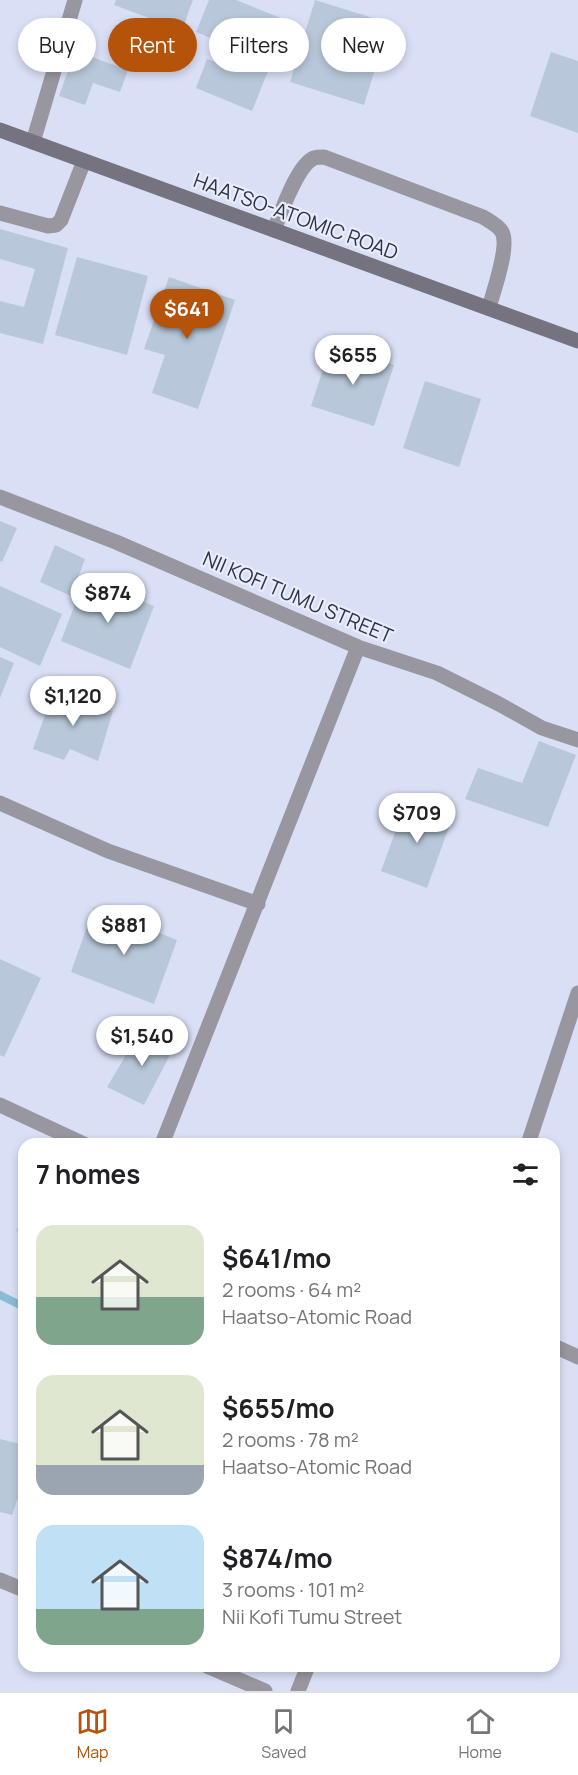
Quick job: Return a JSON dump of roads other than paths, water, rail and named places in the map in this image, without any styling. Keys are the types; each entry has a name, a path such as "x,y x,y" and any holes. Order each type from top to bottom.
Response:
{"main road":[{"name":"HAATSO-ATOMIC ROAD","path":"0,130 578,341"}],"street":[{"path":"33,142 75,0"},
{"path":"273,230 296,179 305,165 314,158 324,157 483,217 496,226 503,233 503,256 489,308"},
{"path":"0,213 48,226 56,225 61,220 84,160"},
{"name":"NII KOFI TUMU STREET","path":"0,497 116,542 358,648 437,673 542,728 578,740"},
{"path":"164,1138 358,648"},
{"path":"0,803 108,851 258,904"},
{"path":"530,1138 578,993"},
{"path":"0,1105 71,1138"},
{"path":"560,1349 578,1357"},
{"path":"0,1580 18,1588"},
{"path":"221,1672 265,1691"},
{"path":"298,1691 306,1672"}],"waterway":[{"path":"0,1295 18,1304"}]}
